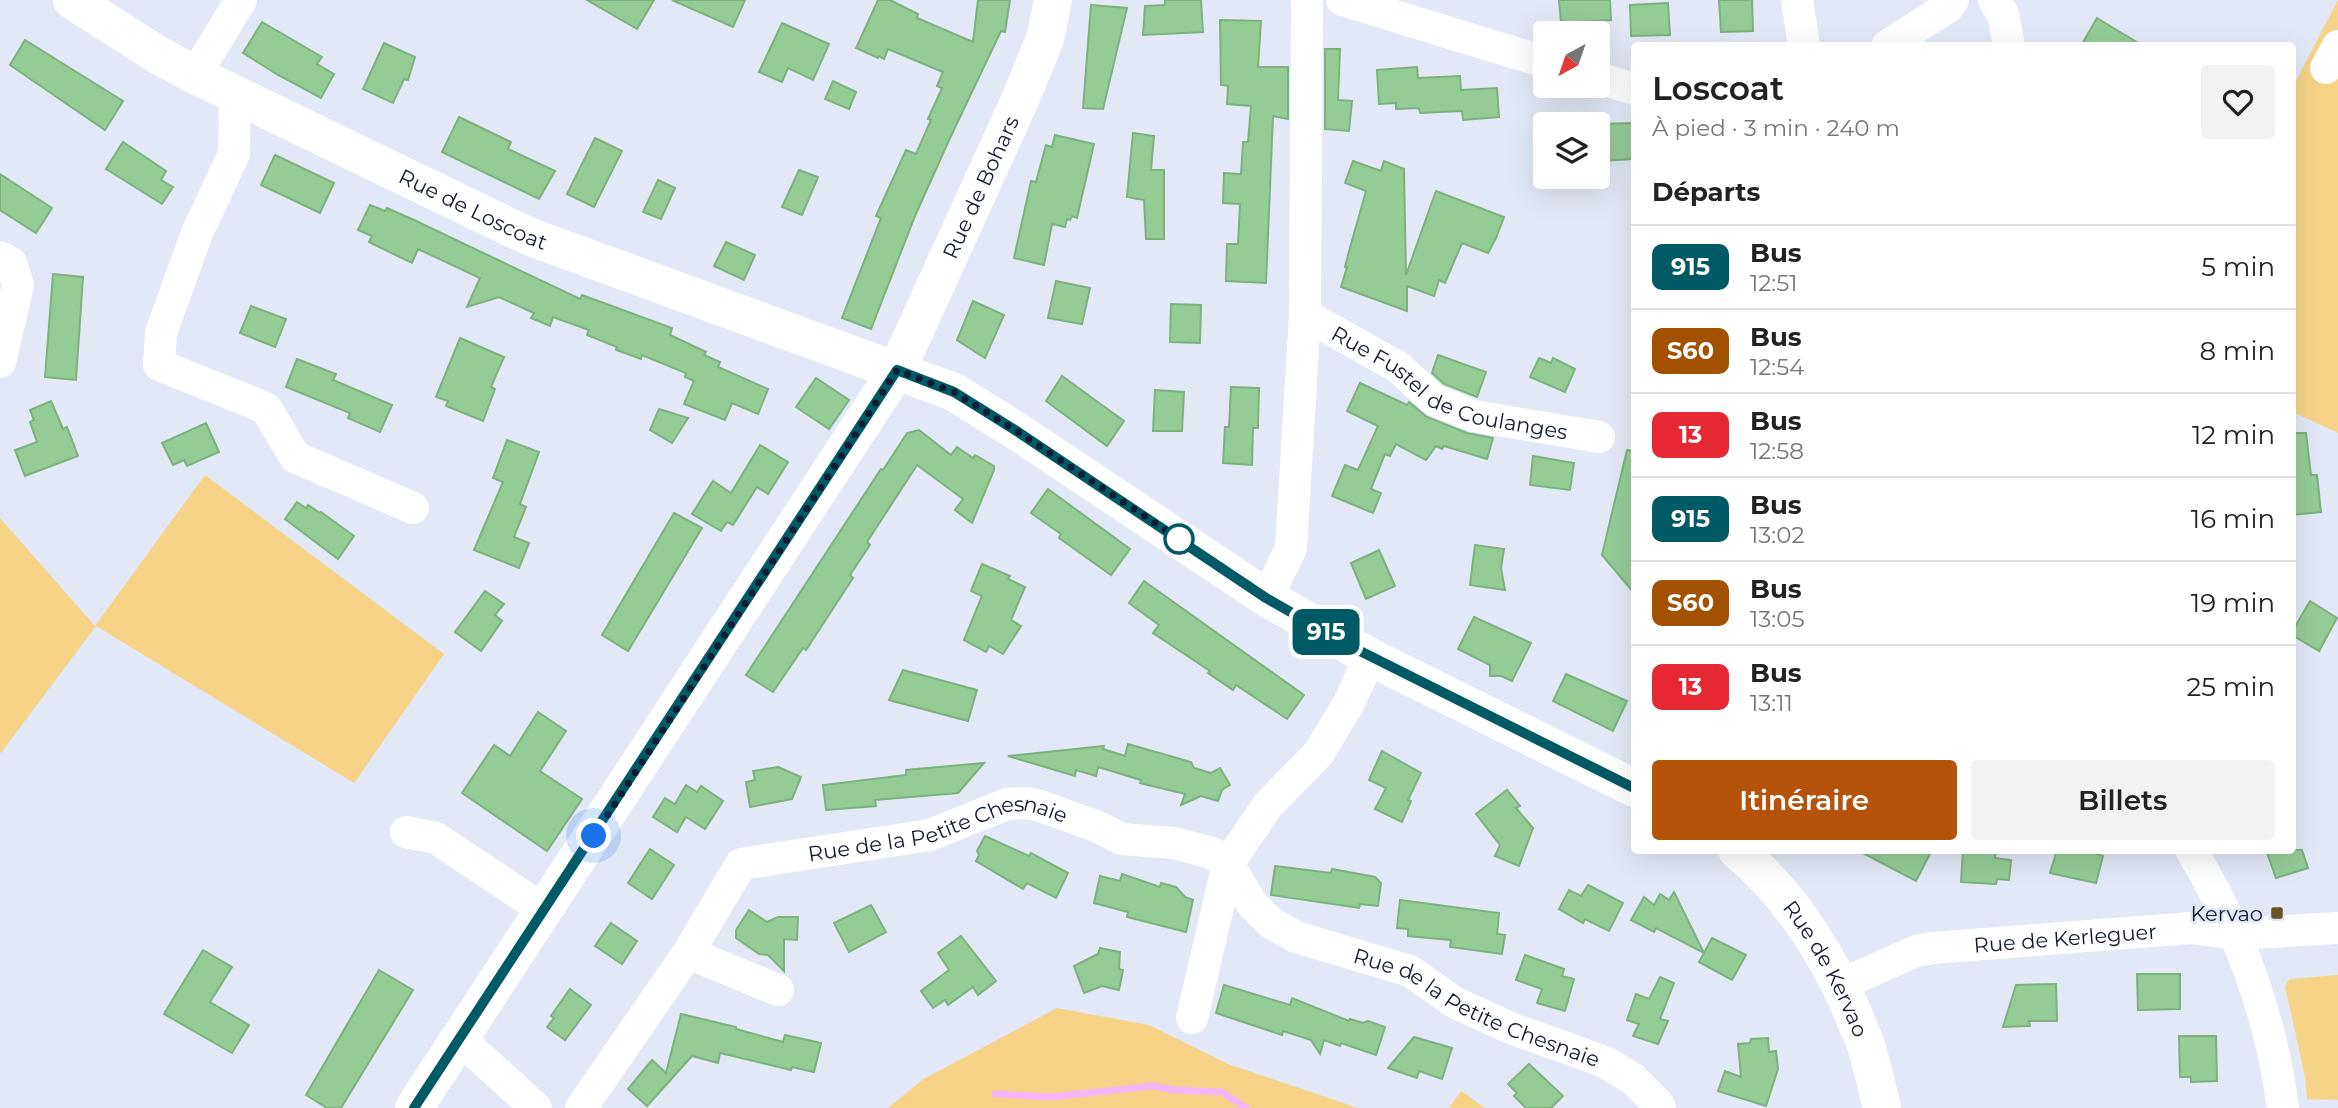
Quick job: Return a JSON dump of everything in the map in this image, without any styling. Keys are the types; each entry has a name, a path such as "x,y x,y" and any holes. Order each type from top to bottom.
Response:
{"main road":[{"name":"Rue de Loscoat","path":"72,0 158,55 195,75 528,236 897,370"},
{"name":"Rue de Bohars","path":"414,1108 897,370 1019,102 1045,39 1053,0"},
{"path":"897,370 954,392 1005,423 1266,598 1370,657 1631,787"},
{"name":"Rue de Kervao","path":"1742,854 1788,901 1816,941 1840,985 1866,1043 1882,1108"}],"street":[{"path":"195,75 242,0"},
{"name":"Rue Fustel de Coulanges","path":"1266,598 1291,548 1305,315 1307,0"},
{"path":"1342,0 1533,58"},
{"path":"1797,0 1803,42"},
{"path":"1893,42 1953,0"},
{"path":"1994,0 2003,14 2008,42"},
{"path":"1610,82 1631,88"},
{"path":"235,95 234,154 197,233 161,333 159,365 266,408 295,457 413,508"},
{"path":"0,257 11,263 18,285 0,362"},
{"name":"Rue Fustel de Coulanges","path":"1305,315 1398,367 1434,400 1474,416 1569,430 1599,438"},
{"path":"1192,1018 1228,864 1268,805 1318,754 1348,705 1370,657"},
{"name":"Rue de la Petite Chesnaie","path":"581,1108 688,953 741,864 930,835 1007,804 1027,803 1096,826 1122,839 1174,844 1212,853 1228,864 1252,904 1271,923 1296,937 1410,971 1454,1002 1508,1027 1605,1062 1633,1079 1660,1108"},
{"path":"406,832 436,838 544,910"},
{"path":"2193,854 2235,934 2254,982 2270,1037 2283,1108"},
{"name":"Rue de Kerleguer","path":"1840,985 1916,951 1933,948 2190,928 2235,934 2338,929"},
{"path":"688,953 778,989"},
{"path":"460,1040 536,1108"}],"shaded area":[{"path":"2338,0 2338,433 2296,413 2296,81"},
{"path":"205,475 444,654 354,783 96,626 0,754 0,518 95,626"},
{"path":"2338,975 2338,1100 2307,1099 2305,1077 2285,986 2290,979"},
{"path":"1057,1008 1149,1025 1228,1064 1358,1108 888,1108 922,1080"},
{"path":"1461,1091 1485,1108 1449,1108"}],"building":[{"path":"587,0 654,0 637,29"},
{"path":"672,0 745,0 733,27"},
{"path":"878,0 890,0 918,14 917,18 973,42 978,0 1010,0 1005,32 1001,31 950,138 915,216 871,329 842,318 881,218 876,216 906,150 916,154 942,88 937,86 943,72 888,49 884,59 856,48"},
{"path":"1165,0 1201,0 1203,32 1143,35 1145,6 1165,5"},
{"path":"1559,0 1610,0 1611,20 1561,21"},
{"path":"1719,0 1752,0 1753,31 1721,32"},
{"path":"1668,3 1670,35 1631,36 1630,5"},
{"path":"1091,5 1127,8 1103,109 1083,108"},
{"path":"2097,18 2136,42 2083,42"},
{"path":"1220,20 1261,21 1258,67 1288,67 1288,119 1273,116 1266,283 1226,281 1227,244 1238,244 1240,204 1223,203 1224,173 1241,174 1243,142 1248,142 1251,106 1227,104 1228,86 1221,85"},
{"path":"262,22 322,57 317,64 334,74 321,98 243,53"},
{"path":"782,23 829,44 813,80 788,68 782,82 759,72"},
{"path":"25,40 123,101 105,130 10,65"},
{"path":"384,43 415,57 408,80 404,79 393,103 363,89"},
{"path":"1325,49 1340,49 1338,100 1352,101 1349,131 1325,129"},
{"path":"1417,67 1418,78 1460,76 1461,90 1497,88 1499,117 1463,120 1462,111 1420,113 1419,108 1396,109 1396,103 1379,104 1377,70"},
{"path":"833,81 856,92 849,109 825,99"},
{"path":"459,117 511,142 508,149 555,171 539,199 442,152"},
{"path":"1631,123 1631,159 1610,160 1610,124"},
{"path":"1133,133 1154,136 1151,170 1164,170 1164,239 1146,239 1144,200 1127,197"},
{"path":"1055,135 1094,144 1077,218 1072,216 1070,220 1067,219 1065,227 1052,224 1044,265 1014,258 1031,181 1036,182 1046,145 1052,147"},
{"path":"595,138 622,151 594,207 567,194"},
{"path":"123,142 166,171 161,180 173,187 162,204 106,169"},
{"path":"275,155 334,183 320,213 261,185"},
{"path":"1353,161 1381,171 1384,161 1404,169 1406,275 1436,191 1504,217 1488,253 1462,243 1445,283 1439,280 1434,296 1407,286 1407,311 1341,287 1366,191 1345,183"},
{"path":"799,170 818,177 802,215 782,207"},
{"path":"0,174 52,208 36,233 0,210"},
{"path":"658,180 675,188 661,219 643,212"},
{"path":"370,205 385,211 387,208 414,220 580,299 582,295 672,328 670,335 706,352 704,355 720,362 718,367 768,389 758,414 732,403 725,420 684,404 694,381 685,377 686,373 642,355 641,359 616,350 617,347 587,335 589,330 553,317 550,326 531,318 534,313 499,297 467,307 480,278 418,249 412,263 369,242 372,236 358,230"},
{"path":"726,242 755,255 744,280 714,266"},
{"path":"53,274 83,277 76,380 45,377"},
{"path":"1056,281 1090,288 1082,324 1048,318"},
{"path":"973,301 1004,315 985,358 957,340"},
{"path":"1171,304 1201,305 1200,343 1170,342"},
{"path":"251,306 286,319 275,347 240,333"},
{"path":"460,338 504,357 491,387 495,389 483,421 446,406 448,401 436,397"},
{"path":"1438,355 1486,372 1477,397 1444,384 1432,373"},
{"path":"1539,358 1551,363 1553,358 1575,369 1565,392 1530,377"},
{"path":"297,359 336,374 333,380 392,405 380,432 348,418 350,413 286,387"},
{"path":"1062,376 1124,421 1107,446 1046,401"},
{"path":"816,378 849,400 829,429 796,407"},
{"path":"1360,383 1407,405 1409,402 1427,417 1467,433 1493,438 1487,459 1436,446 1426,460 1396,444 1390,456 1385,454 1371,489 1381,493 1373,513 1332,496 1345,465 1358,470 1378,426 1347,411"},
{"path":"1231,387 1259,388 1258,428 1253,428 1252,465 1223,463 1225,427 1229,427"},
{"path":"1155,390 1184,392 1182,431 1153,431"},
{"path":"51,401 63,429 67,427 78,456 25,476 15,450 37,442 30,422 34,420 30,410"},
{"path":"659,409 688,418 672,443 650,430"},
{"path":"206,423 219,452 187,466 184,460 173,465 162,443"},
{"path":"919,430 951,455 957,447 973,458 975,455 994,466 972,523 955,510 963,499 917,465 867,542 870,545 850,575 853,578 806,650 803,648 773,692 746,675 881,469 883,470 907,433"},
{"path":"2296,433 2306,433 2311,475 2317,475 2321,512 2296,515"},
{"path":"507,440 539,452 520,504 526,507 514,537 529,543 519,568 474,550 503,482 493,478"},
{"path":"760,445 788,462 768,494 757,487 733,525 727,522 721,531 692,514 713,481 731,493"},
{"path":"1627,450 1631,451 1631,589 1602,555"},
{"path":"1533,456 1574,463 1570,490 1530,485"},
{"path":"1048,489 1130,549 1111,575 1059,538 1061,534 1031,513"},
{"path":"297,502 321,512 354,536 338,559 285,519"},
{"path":"674,513 702,528 628,651 602,635"},
{"path":"1475,545 1504,549 1501,568 1505,590 1470,585"},
{"path":"1379,550 1395,586 1366,599 1351,563"},
{"path":"982,564 1010,576 1008,579 1025,587 1011,620 1021,626 1003,654 989,646 986,652 964,640 982,596 971,591"},
{"path":"1144,581 1304,695 1287,719 1236,685 1233,690 1208,673 1210,671 1153,633 1159,625 1129,603"},
{"path":"485,591 504,604 495,615 502,621 481,651 455,632"},
{"path":"2310,601 2337,618 2319,651 2296,637 2296,625"},
{"path":"1474,617 1531,643 1512,681 1501,676 1490,676 1490,665 1458,649"},
{"path":"903,670 977,690 968,721 889,700"},
{"path":"1566,674 1627,701 1613,731 1553,701"},
{"path":"538,712 566,731 540,771 582,799 547,851 462,793 494,745 510,756"},
{"path":"1128,744 1191,762 1194,768 1211,773 1220,768 1230,785 1222,790 1218,801 1201,796 1181,805 1185,794 1140,783 1141,780 1098,767 1096,776 1076,770 1075,776 1008,756 1104,746 1103,749 1125,756"},
{"path":"1382,751 1421,773 1408,800 1411,801 1402,822 1375,809 1386,788 1369,780"},
{"path":"984,763 958,793 875,800 876,806 826,810 823,785 906,775 906,770"},
{"path":"778,767 801,777 792,799 750,807 746,782 755,780 753,771"},
{"path":"686,785 697,792 701,786 723,801 705,829 686,817 677,832 653,817 665,798 675,804"},
{"path":"1507,790 1520,806 1516,808 1533,828 1519,866 1495,856 1500,845 1476,814"},
{"path":"985,836 1029,856 1031,853 1068,873 1056,898 1027,883 1023,889 976,861 979,855 977,851"},
{"path":"650,849 674,865 652,899 628,883"},
{"path":"2296,850 2302,850 2308,868 2276,878 2267,854 2296,854"},
{"path":"1865,854 1930,854 1916,881"},
{"path":"1963,854 1996,854 1995,858 2011,860 2009,880 1997,879 1996,884 1961,882"},
{"path":"2056,854 2103,856 2096,883 2050,873"},
{"path":"1275,866 1331,873 1332,869 1375,877 1381,883 1378,906 1360,904 1359,908 1271,895"},
{"path":"1122,874 1160,887 1161,883 1176,887 1185,897 1193,900 1186,932 1127,917 1128,912 1094,903 1100,876 1120,881"},
{"path":"1588,885 1623,903 1609,931 1585,919 1583,923 1559,909 1569,890 1581,896"},
{"path":"1674,892 1704,953 1656,928 1654,932 1631,920 1644,897 1654,905 1660,894 1669,900"},
{"path":"1400,900 1499,913 1497,934 1505,935 1502,954 1450,947 1451,940 1408,936 1408,929 1397,928"},
{"path":"871,905 886,932 849,952 834,923"},
{"path":"749,910 767,922 778,917 798,917 797,940 784,939 784,971 768,955 759,954 736,938 736,930"},
{"path":"611,923 637,941 622,964 595,946"},
{"path":"961,936 996,981 978,995 973,987 948,1005 945,1000 933,1008 921,991 949,970 938,953"},
{"path":"1712,938 1746,955 1732,980 1699,962"},
{"path":"1100,948 1120,952 1119,969 1123,970 1119,990 1102,986 1084,993 1074,966 1098,954"},
{"path":"203,950 232,967 210,1002 249,1025 232,1053 164,1014"},
{"path":"1525,955 1564,969 1562,976 1574,979 1565,1011 1537,1003 1542,989 1516,980"},
{"path":"379,970 413,990 341,1108 327,1108 306,1095"},
{"path":"2137,974 2180,974 2180,1009 2138,1010"},
{"path":"1660,977 1674,983 1660,1019 1668,1021 1658,1044 1633,1036 1639,1024 1627,1020 1636,994 1649,999"},
{"path":"2056,984 2057,1021 2029,1021 2030,1026 2003,1027 2016,985"},
{"path":"1224,985 1290,1005 1292,998 1349,1021 1368,1021 1385,1027 1376,1055 1324,1040 1320,1054 1311,1040 1283,1031 1282,1035 1216,1013"},
{"path":"570,989 591,1005 565,1040 547,1027 554,1018 551,1016"},
{"path":"681,1014 783,1042 785,1035 821,1043 814,1072 792,1067 791,1070 720,1053 718,1063 692,1056 647,1106 628,1089 652,1060 666,1073"},
{"path":"2179,1036 2216,1036 2217,1081 2191,1082 2191,1077 2180,1077"},
{"path":"1414,1037 1452,1048 1442,1079 1419,1071 1417,1078 1388,1068"},
{"path":"1768,1038 1769,1052 1776,1051 1778,1069 1766,1106 1718,1091 1725,1071 1741,1077 1738,1044 1750,1043 1751,1039"},
{"path":"1529,1064 1563,1096 1551,1108 1526,1108 1514,1096 1517,1093 1508,1084"}],"waterway":[{"path":"995,1094 1051,1097 1153,1086 1174,1090 1222,1092 1246,1108"}],"bus line":[{"name":"915","path":"414,1108 897,370 954,392 1266,598 1348,645 1631,787"}],"place":[{"name":"Kervao","path":"2277,913"}],"route":[{"path":"594,836 897,370 954,392 1179,539"}]}
